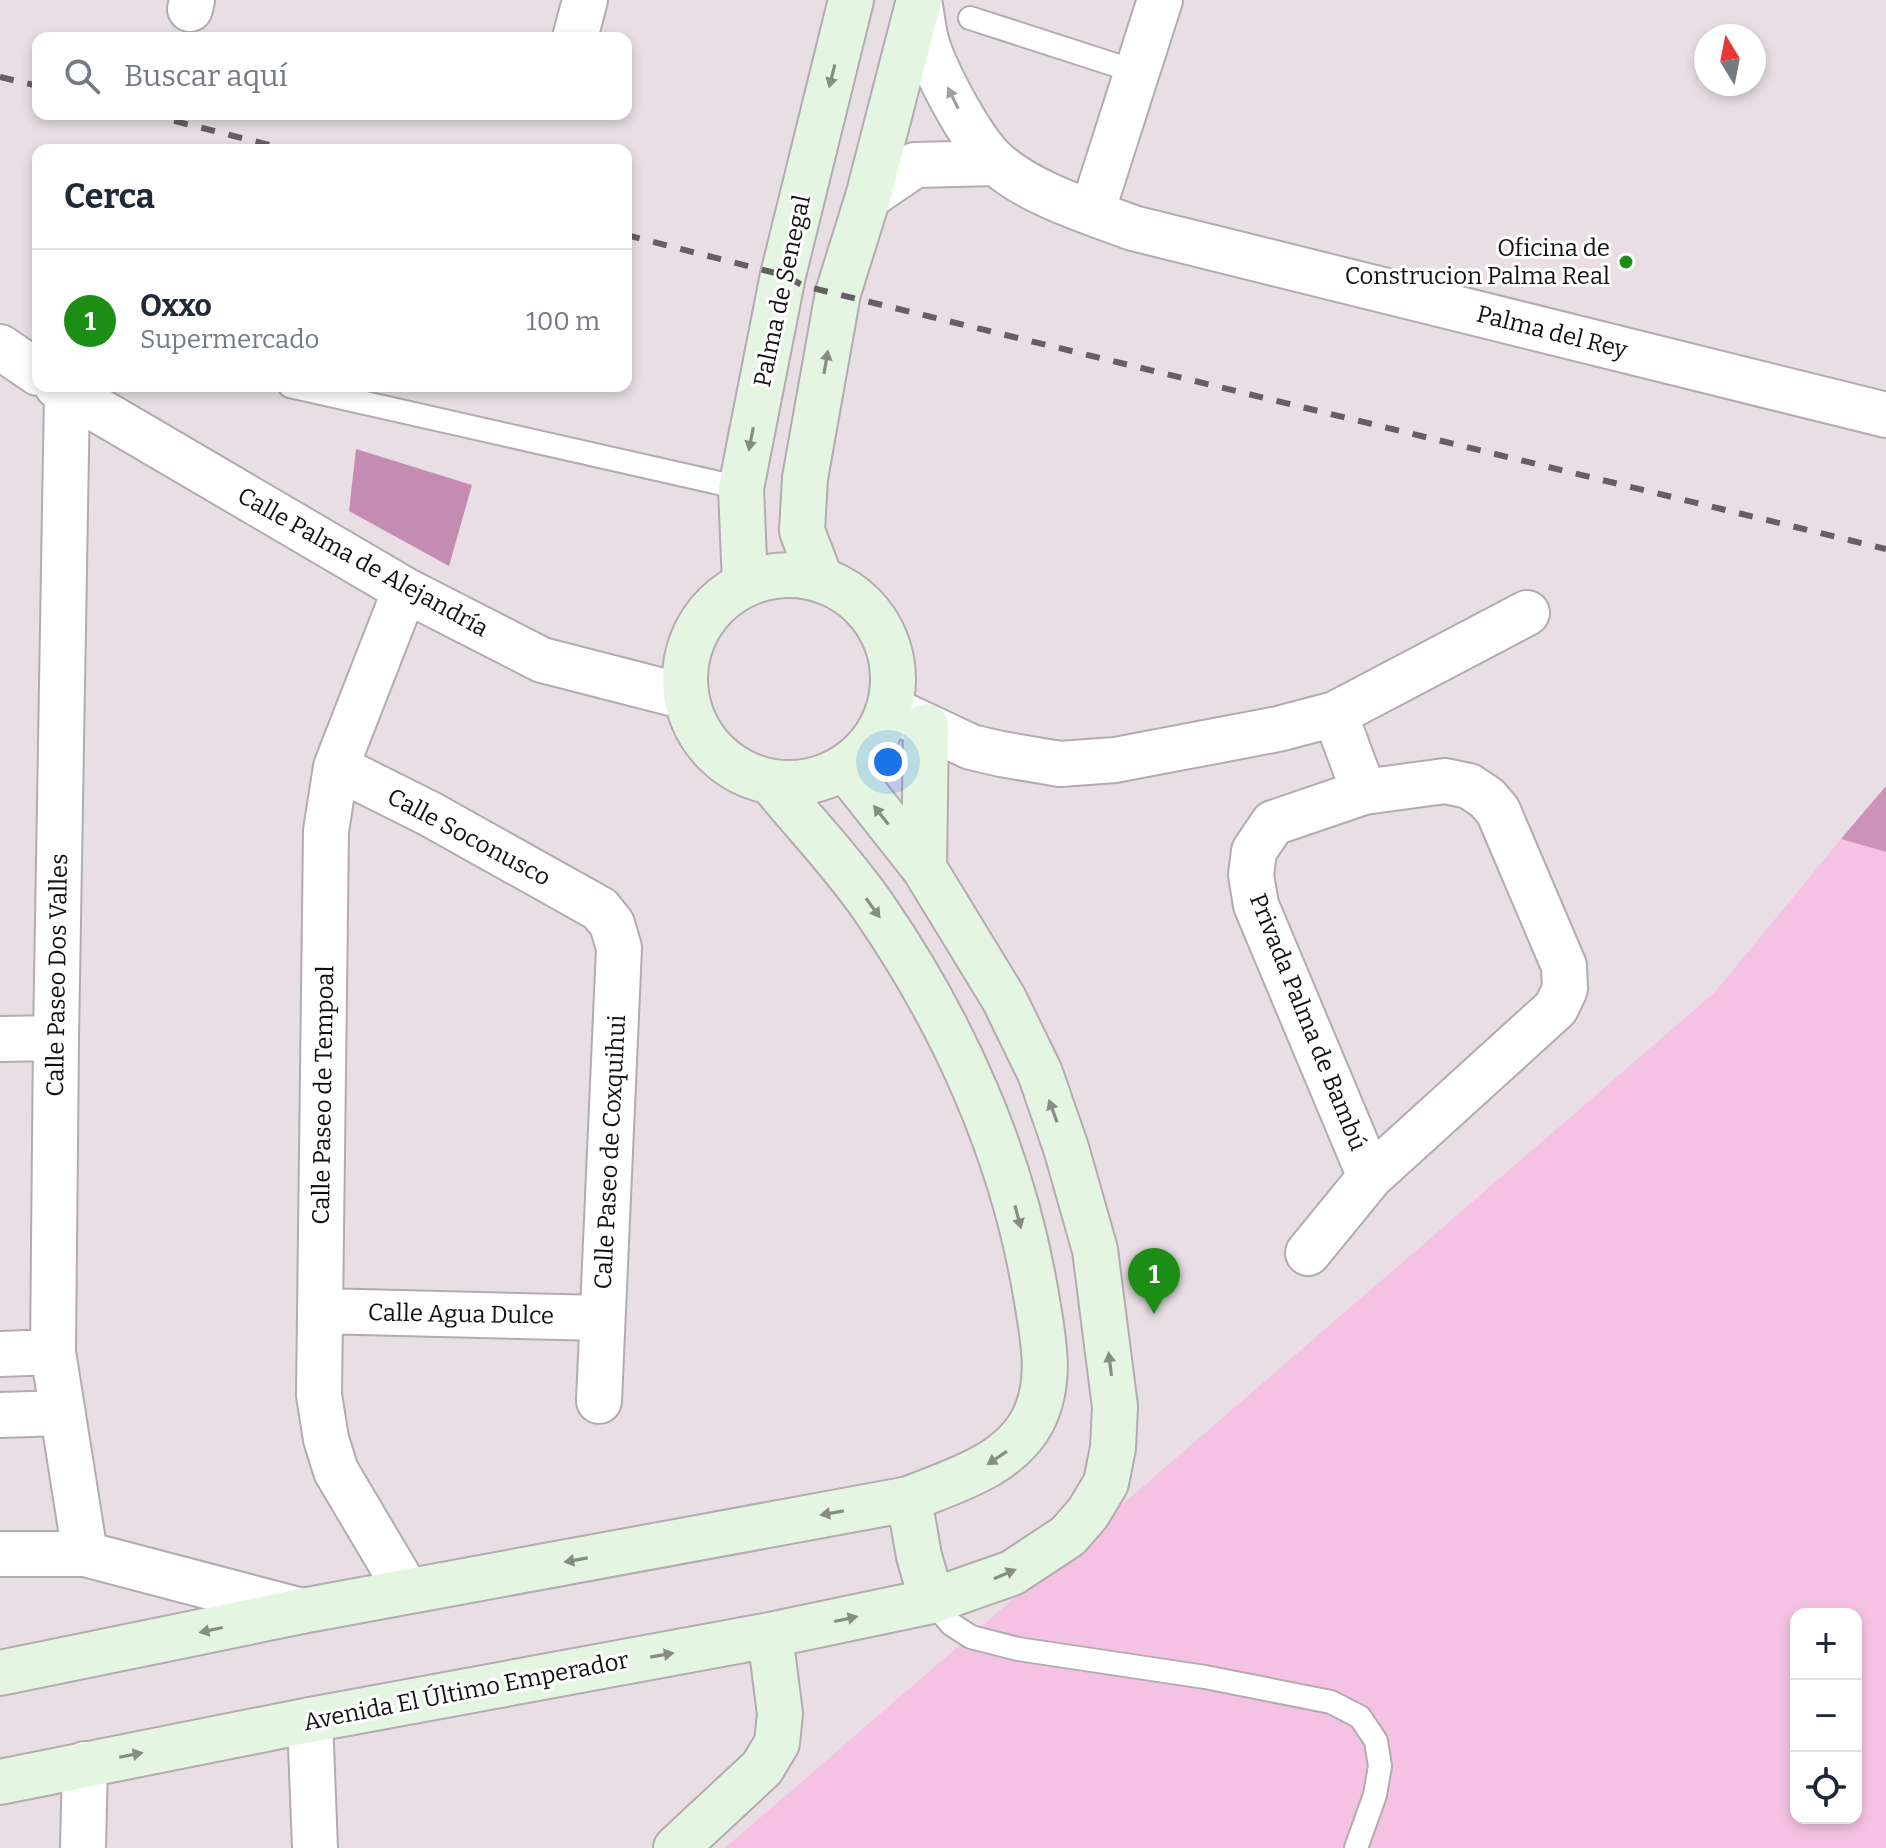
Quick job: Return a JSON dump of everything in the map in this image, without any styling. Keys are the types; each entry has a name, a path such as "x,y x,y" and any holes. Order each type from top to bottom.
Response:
{"street":[{"path":"577,32 585,0"},
{"name":"Palma de Senegal","path":"745,585 741,488 783,275 851,0"},
{"path":"819,575 802,531 805,478 838,293 868,197 919,0"},
{"name":"Palma del Rey","path":"919,0 927,44 976,141 996,163 1028,184 1092,212 1133,228 1886,415"},
{"path":"1092,212 1160,0"},
{"path":"868,197 915,165 996,163"},
{"name":"Calle Palma de Alejandría","path":"0,347 32,369"},
{"name":"Calle Paseo Dos Valles","path":"54,392 56,1038 53,1352 85,1554"},
{"name":"Calle Palma de Alejandría","path":"68,392 405,590 542,660 686,697"},
{"path":"908,717 845,768 809,782 771,782 741,772 715,753 696,728 686,697 685,671 690,647 701,624 718,601 745,585 776,576 819,575 861,603 880,625 891,652 894,680 908,717 924,868"},
{"name":"Calle Paseo de Tempoal","path":"405,590 336,767 326,831 319,1395 326,1439 336,1471 407,1591"},
{"path":"908,717 971,747 1028,759 1079,764 1115,760 1278,729 1335,714 1527,613"},
{"path":"1335,714 1364,792"},
{"name":"Calle Soconusco","path":"336,767 430,814 600,909"},
{"name":"Avenida El Último Emperador","path":"0,1782 310,1720 770,1635 932,1601 1012,1573 1068,1536 1088,1513 1106,1483 1113,1448 1115,1407 1095,1250 1066,1148 1040,1073 1004,999 924,868 845,768"},
{"name":"Privada Palma de Bambú","path":"1308,1253 1370,1177 1556,1008 1565,989 1564,966 1498,811 1487,798 1469,786 1445,781 1364,792 1273,823 1254,851 1251,875 1256,905 1370,1177"},
{"path":"0,1673 302,1611 909,1499 972,1473 1003,1455 1023,1436 1034,1418 1046,1367 1032,1273 1008,1181 974,1086 931,996 872,906 771,782"},
{"name":"Calle Paseo de Coxquihui","path":"599,1401 619,948 612,924 600,909"},
{"path":"0,1039 56,1038"},
{"name":"Calle Agua Dulce","path":"320,1311 602,1318"},
{"path":"0,1354 53,1352"},
{"path":"0,1415 63,1413"},
{"path":"909,1499 919,1556 932,1601"},
{"path":"0,1554 85,1554 302,1611"},
{"path":"676,1848 762,1768 777,1743 780,1714 770,1635"},
{"path":"310,1720 315,1848"},
{"path":"83,1848 85,1764"}],"lane":[{"path":"970,18 1137,72"},
{"path":"317,392 741,488"},
{"path":"932,1601 951,1624 971,1637 1018,1649 1205,1677 1331,1702 1360,1717 1376,1741 1380,1766 1375,1795 1356,1848"}],"shaded area":[{"path":"356,449 472,485 449,566 349,511"},
{"path":"1886,786 1886,852 1841,839"},
{"path":"1841,839 1886,852 1886,1848 725,1848 1715,992"}],"railway":[{"path":"0,77 32,85"},
{"path":"171,120 265,144"},
{"path":"632,237 783,275 804,286 1886,549"}],"place":[{"name":"Oficina de Construcion Palma Real","path":"1626,262"},
{"name":"Oxxo","path":"1154,1314"}]}
